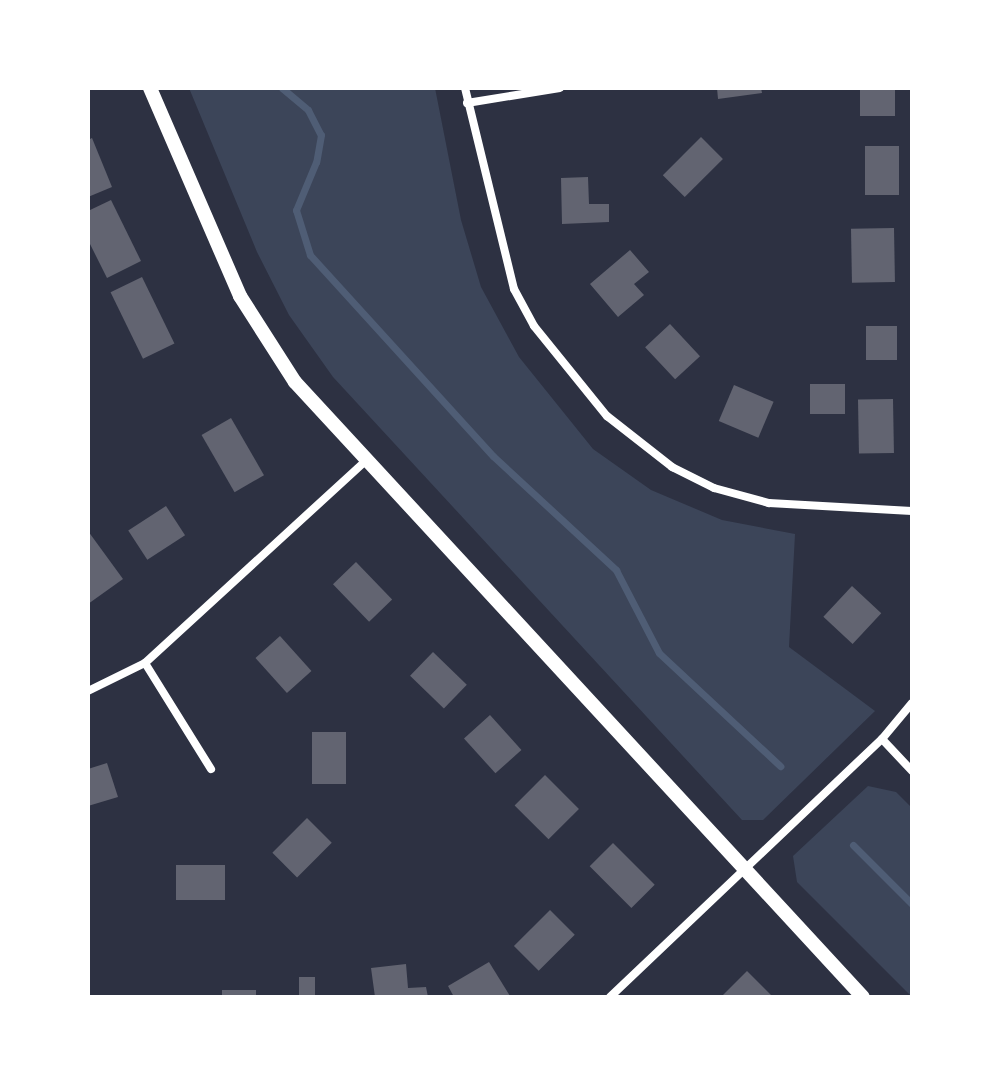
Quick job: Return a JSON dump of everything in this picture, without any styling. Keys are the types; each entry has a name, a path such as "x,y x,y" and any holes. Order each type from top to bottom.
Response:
{"street":[{"path":"150,88 240,296 295,382 364,462 863,997"},
{"path":"465,88 514,289 534,326 607,416 672,467 714,488 769,503 912,511"},
{"path":"467,103 560,88"},
{"path":"88,691 145,663 364,462"},
{"path":"145,663 211,769"},
{"path":"610,997 882,739 912,703"},
{"path":"882,739 912,771"}],"shaded area":[{"path":"189,88 435,88 461,220 481,287 519,357 593,449 651,490 722,520 795,534 789,647 875,711 763,820 742,820 333,377 289,315 257,252"},
{"path":"868,786 896,792 912,808 912,997 797,882 793,856"}],"building":[{"path":"717,88 761,88 762,93 718,99"},
{"path":"860,88 895,88 895,116 860,116"},
{"path":"701,137 723,159 685,197 663,175"},
{"path":"92,138 112,187 88,197 88,140"},
{"path":"865,146 899,146 899,195 865,195"},
{"path":"588,177 589,204 609,204 609,222 562,224 561,178"},
{"path":"111,200 141,261 107,278 88,240 88,211"},
{"path":"894,228 895,282 852,283 851,229"},
{"path":"630,250 649,272 634,284 644,295 618,317 590,284"},
{"path":"142,277 174,344 143,359 111,292"},
{"path":"670,324 700,356 675,379 645,347"},
{"path":"866,326 897,326 897,360 866,360"},
{"path":"810,384 845,384 845,414 810,414"},
{"path":"734,385 774,402 758,438 719,421"},
{"path":"893,399 894,453 859,454 858,400"},
{"path":"231,418 264,475 235,492 202,435"},
{"path":"166,506 185,535 147,560 128,531"},
{"path":"88,531 123,579 88,604"},
{"path":"356,562 392,599 369,622 333,584"},
{"path":"852,586 881,613 853,644 823,617"},
{"path":"280,636 311,671 287,693 255,658"},
{"path":"433,652 467,685 444,708 410,676"},
{"path":"490,715 521,750 495,773 464,738"},
{"path":"312,732 346,732 346,784 312,784"},
{"path":"107,763 118,797 88,806 88,769"},
{"path":"545,775 579,809 549,839 515,805"},
{"path":"307,818 332,843 297,877 272,853"},
{"path":"613,843 655,885 631,908 590,866"},
{"path":"176,865 225,865 225,900 176,900"},
{"path":"550,910 575,935 539,971 514,946"},
{"path":"489,962 510,996 454,997 448,986"},
{"path":"406,964 408,988 426,987 428,997 375,997 371,968"},
{"path":"747,971 773,997 721,997"},
{"path":"299,977 315,977 315,997 299,997"},
{"path":"222,990 256,990 256,997 222,997"}],"waterway":[{"path":"282,88 308,110 321,135 316,162 296,210 310,255 493,456 616,570 659,653 780,766"},
{"path":"853,845 912,904"}]}
